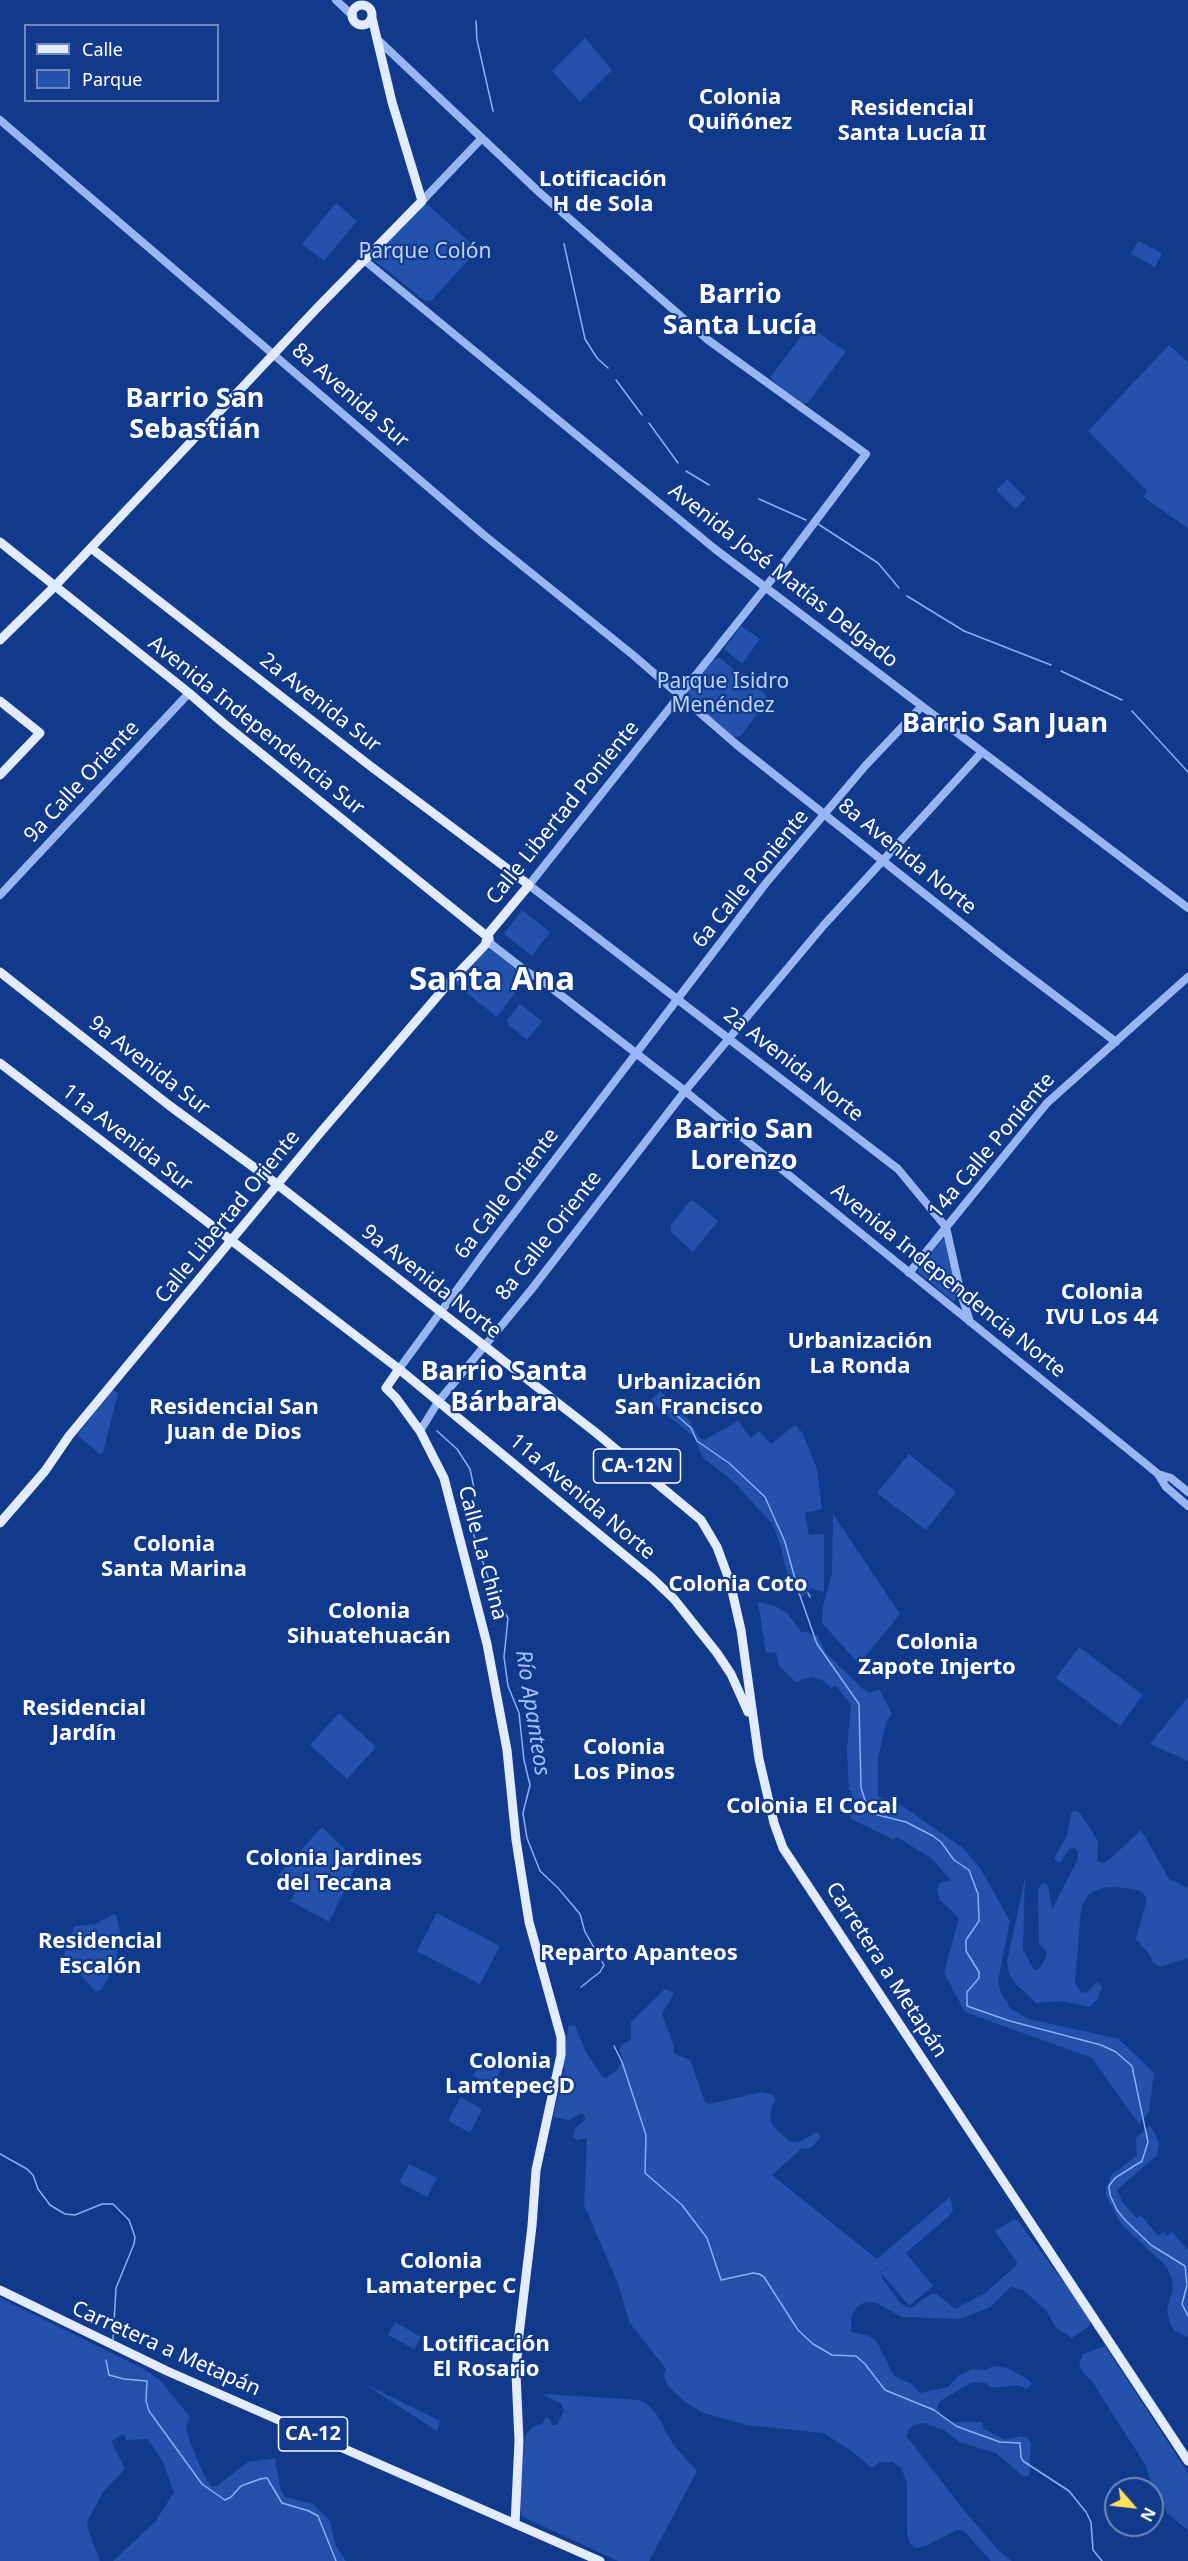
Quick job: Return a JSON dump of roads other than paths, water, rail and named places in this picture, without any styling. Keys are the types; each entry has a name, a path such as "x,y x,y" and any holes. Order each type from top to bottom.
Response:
{"main road":[{"path":"0,640 55,586 422,201 375,37 371,11 358,7 360,24 375,37"},
{"path":"360,24 366,24 372,18"},
{"name":"Avenida Independencia Sur","path":"0,542 489,938"},
{"name":"2a Avenida Sur","path":"91,548 369,765 529,885"},
{"path":"0,702 40,733 0,775"},
{"name":"Calle Libertad Poniente","path":"489,938 489,933 529,885"},
{"name":"Calle Libertad Oriente","path":"0,1523 45,1471 69,1436 199,1279 489,938"},
{"name":"9a Avenida Sur","path":"0,972 170,1106 278,1185"},
{"name":"11a Avenida Sur","path":"0,1063 231,1241"},
{"name":"9a Avenida Norte","path":"278,1185 595,1432 701,1520 726,1569 741,1630 754,1728"},
{"name":"11a Avenida Norte","path":"231,1241 399,1369 674,1599 705,1636 731,1674 754,1728"},
{"name":"6a Calle Oriente","path":"386,1388 399,1369"},
{"name":"Calle La China","path":"386,1388 420,1431 444,1478 487,1644 507,1750 516,1840 529,1922 561,2037 561,2055 536,2170 532,2226 518,2343 516,2374 519,2441 516,2524"},
{"path":"731,1674 741,1674 747,1668"},
{"name":"Carretera a Metapán","path":"754,1728 774,1822 783,1848 1188,2461"},
{"name":"Carretera a Metapán","path":"0,2290 160,2368 516,2524"},
{"name":"CA-12","path":"516,2524 600,2561"}],"street":[{"path":"336,0 358,7"},
{"path":"375,37 482,138 422,201"},
{"name":"8a Avenida Sur","path":"0,120 484,535 572,604 680,695"},
{"name":"Calle Libertad Poniente","path":"482,138 540,193 708,340 866,454 765,588 529,885"},
{"name":"Avenida José Matías Delgado","path":"364,260 765,588 1188,908"},
{"name":"9a Calle Oriente","path":"0,895 189,693"},
{"name":"8a Avenida Norte","path":"680,695 762,766 1116,1042"},
{"name":"6a Calle Poniente","path":"637,1053 766,883 866,765 922,706"},
{"name":"8a Calle Oriente","path":"420,1431 438,1402 557,1257 685,1092 823,926 982,752"},
{"name":"2a Avenida Norte","path":"529,885 898,1169 946,1227 960,1290 970,1322"},
{"name":"Avenida Independencia Norte","path":"489,938 491,944 637,1053 1158,1474 1166,1487 1188,1506"},
{"name":"14a Calle Poniente","path":"909,1273 1047,1103 1188,977"},
{"name":"6a Calle Oriente","path":"399,1369 483,1254 637,1053"},
{"name":"Avenida Independencia Norte","path":"1158,1474 1171,1478 1188,1492"}],"waterway":[{"path":"476,21 477,40 493,111"},
{"path":"564,244 585,339 597,358 608,368"},
{"path":"616,380 642,415"},
{"path":"649,423 678,463"},
{"path":"686,471 709,485"},
{"path":"759,499 806,520"},
{"path":"818,524 878,563 899,588"},
{"path":"907,596 964,631 1051,665"},
{"path":"1061,671 1122,700"},
{"path":"1132,711 1188,772"},
{"path":"662,1402 691,1428 697,1441 729,1463 765,1497 785,1542 798,1590 817,1644 859,1704 861,1788 867,1806 874,1814 906,1822 933,1836 941,1842 954,1860 969,1870 978,1894 979,1921 966,1940 966,1951 979,1972 979,1978 967,1992 967,2006 1010,2021 1101,2045 1116,2052 1132,2066 1148,2142 1142,2161 1115,2178 1109,2186 1110,2195 1117,2210 1126,2221 1151,2245 1185,2266 1187,2285 1182,2304 1188,2316"},
{"name":"Río Apanteos","path":"437,1431 457,1449 470,1469 475,1493 472,1530 491,1586 508,1618 504,1657 508,1686 519,1713 524,1760 530,1785 523,1813 527,1838 540,1871 580,1914 585,1932 604,1965 600,1972 581,1987"},
{"path":"808,1593 810,1597"},
{"name":"Río Apanteos","path":"614,2046 622,2062 646,2135 645,2173 682,2205 707,2238 721,2280 753,2273 759,2274 764,2277 798,2330 813,2344 832,2355 856,2356 885,2390 934,2410 956,2426 1000,2442 1020,2443 1023,2461 1069,2491 1086,2512 1091,2522 1093,2550 1102,2561"},
{"path":"0,2154 27,2169 33,2175 38,2189 50,2205 65,2214 75,2215 102,2204 113,2204 129,2220 135,2237 116,2288 113,2339"},
{"path":"106,2360 109,2375 147,2381 146,2401 149,2411 202,2484 225,2500 241,2486 267,2478 282,2503 318,2516 336,2561"}],"district":[{"name":"Colonia Quiñónez","path":"740,110"},
{"name":"Residencial Santa Lucía II","path":"912,122"},
{"name":"Lotificación H de Sola","path":"603,192"},
{"name":"Barrio Santa Lucía","path":"740,310"},
{"name":"Barrio San Sebastián","path":"195,414"},
{"name":"Barrio San Juan","path":"1005,724"},
{"name":"Santa Ana","path":"492,981"},
{"name":"Barrio San Lorenzo","path":"744,1146"},
{"name":"Colonia IVU Los 44","path":"1102,1306"},
{"name":"Urbanización La Ronda","path":"860,1354"},
{"name":"Barrio Santa Bárbara","path":"504,1388"},
{"name":"Urbanización San Francisco","path":"689,1396"},
{"name":"Residencial San Juan de Dios","path":"234,1420"},
{"name":"Colonia Santa Marina","path":"174,1558"},
{"name":"Colonia Coto","path":"738,1585"},
{"name":"Colonia Sihuatehuacán","path":"369,1625"},
{"name":"Colonia Zapote Injerto","path":"937,1656"},
{"name":"Residencial Jardín","path":"84,1722"},
{"name":"Colonia Los Pinos","path":"624,1760"},
{"name":"Colonia El Cocal","path":"812,1807"},
{"name":"Colonia Jardines del Tecana","path":"334,1872"},
{"name":"Reparto Apanteos","path":"639,1954"},
{"name":"Residencial Escalón","path":"100,1955"},
{"name":"Colonia Lamtepec D","path":"510,2074"},
{"name":"Colonia Lamaterpec C","path":"441,2274"},
{"name":"Lotificación El Rosario","path":"486,2358"}],"park label":[{"name":"Parque Colón","path":"425,252"},
{"name":"Parque Isidro Menéndez","path":"723,694"}]}
